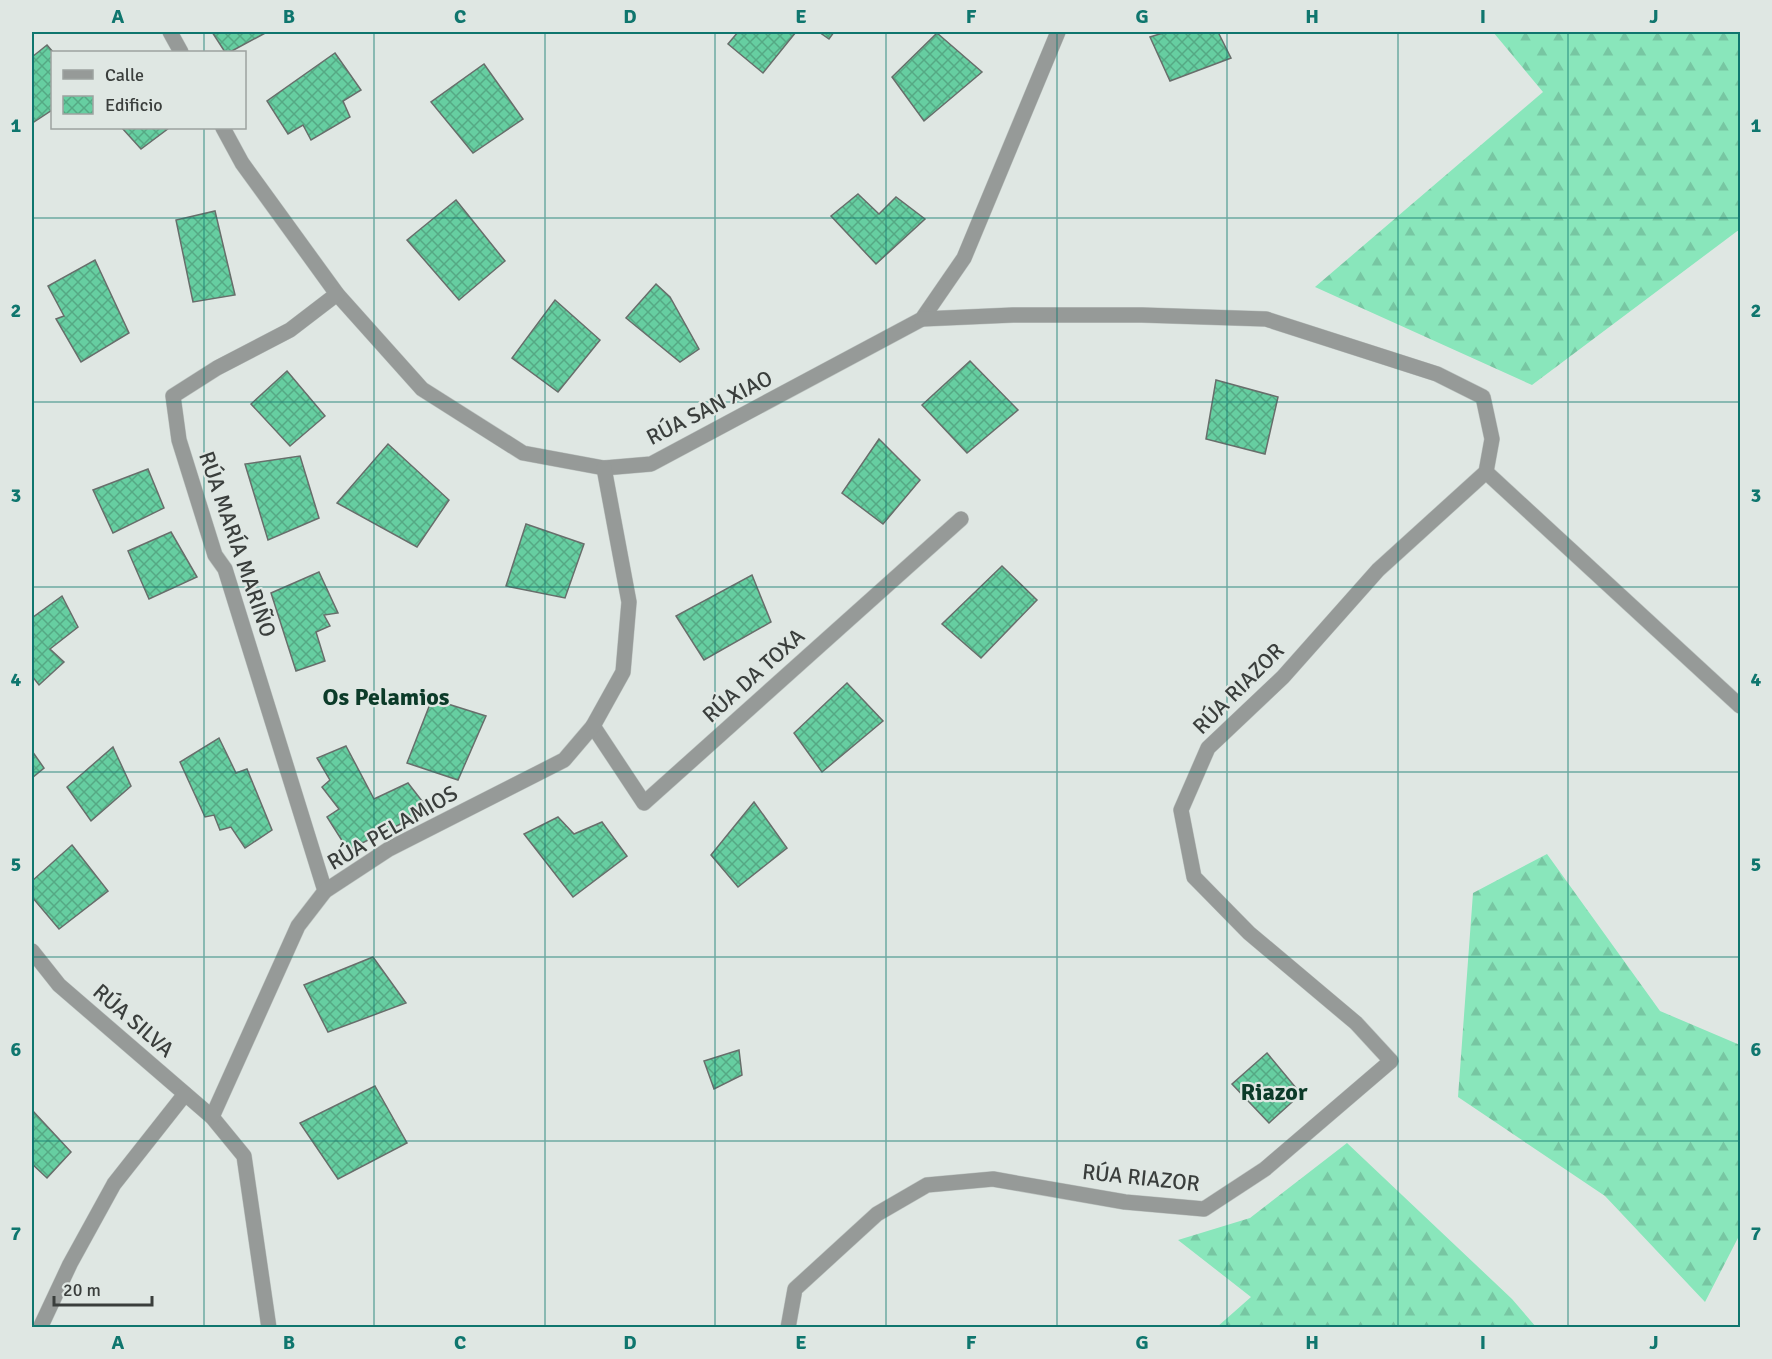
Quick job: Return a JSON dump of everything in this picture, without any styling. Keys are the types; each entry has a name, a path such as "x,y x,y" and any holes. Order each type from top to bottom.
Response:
{"street":[{"path":"170,32 180,51"},
{"name":"RÚA SAN XIAO","path":"224,129 242,163 337,294 422,389 523,453 604,468 651,464 922,319 964,258 1058,32"},
{"name":"RÚA MARÍA MARIÑO","path":"325,891 225,569 215,555 179,440 173,396 217,368 290,330 337,294"},
{"path":"922,319 1012,315 1142,315 1266,319 1437,374 1484,397 1492,439 1486,472 1740,706"},
{"name":"RÚA PELAMIOS","path":"213,1117 298,926 325,891 389,849 564,760 592,726 623,672 628,602 604,468"},
{"name":"RÚA RIAZOR","path":"788,1328 795,1289 877,1214 927,1185 993,1179 1125,1202 1204,1209 1264,1169 1391,1061 1356,1023 1249,933 1194,878 1181,810 1208,748 1283,676 1378,570 1486,472"},
{"name":"RÚA DA TOXA","path":"592,726 644,802 961,519"},
{"name":"RÚA SILVA","path":"32,951 59,985 213,1117"},
{"path":"40,1328 70,1264 114,1184 185,1094"},
{"path":"213,1117 244,1156 269,1328"}],"green space":[{"path":"1493,32 1740,32 1740,229 1532,385 1315,287 1543,92"},
{"path":"1547,854 1660,1011 1740,1045 1740,1234 1705,1302 1605,1196 1458,1097 1473,893"},
{"path":"1347,1143 1512,1299 1536,1327 1217,1327 1251,1297 1178,1240 1250,1218"}],"building":[{"path":"212,32 267,32 232,51 224,51"},
{"path":"738,32 796,32 763,73 728,44"},
{"path":"819,32 834,32 829,39"},
{"path":"1166,32 1218,32 1231,58 1170,81 1150,37"},
{"path":"937,33 982,72 924,121 892,77"},
{"path":"47,45 52,51 51,111 34,122 32,118 32,57"},
{"path":"335,53 361,90 343,101 350,117 311,140 303,125 288,134 267,101"},
{"path":"484,64 523,119 473,153 431,102"},
{"path":"123,129 168,129 141,149"},
{"path":"858,194 879,214 896,197 925,219 876,264 831,216"},
{"path":"456,200 505,261 459,300 407,240"},
{"path":"215,211 235,295 193,302 176,220"},
{"path":"95,260 129,333 81,362 56,319 64,316 48,286"},
{"path":"656,284 670,297 699,349 680,362 626,318"},
{"path":"555,300 600,340 558,392 512,358"},
{"path":"970,361 1018,410 967,453 922,405"},
{"path":"287,371 325,416 290,446 251,404"},
{"path":"1216,380 1278,397 1265,454 1206,439"},
{"path":"879,439 920,480 883,524 842,493"},
{"path":"388,444 449,500 417,547 337,503"},
{"path":"300,456 319,518 268,540 245,464"},
{"path":"148,469 164,508 113,533 93,490"},
{"path":"526,524 584,544 565,598 506,586"},
{"path":"171,532 197,577 149,599 128,551"},
{"path":"1002,566 1037,600 981,658 942,624"},
{"path":"319,572 338,613 324,615 330,626 316,632 325,661 296,671 271,593"},
{"path":"752,575 771,622 704,660 676,616"},
{"path":"62,596 78,627 50,649 64,662 39,685 32,676 32,618"},
{"path":"847,683 883,721 822,772 794,733"},
{"path":"432,699 486,716 458,780 407,763"},
{"path":"219,738 236,773 247,769 272,830 245,848 231,827 220,830 214,815 205,817 180,762"},
{"path":"346,746 374,799 408,783 429,810 348,850 327,817 339,809 322,787 330,780 317,758"},
{"path":"113,747 131,786 91,821 67,787"},
{"path":"32,751 44,768 32,778"},
{"path":"754,802 787,848 738,887 711,855"},
{"path":"558,817 574,834 602,822 627,856 573,897 524,834"},
{"path":"72,845 108,891 59,929 32,897 32,881"},
{"path":"373,957 406,1003 328,1032 304,985"},
{"path":"739,1050 742,1075 714,1089 704,1061"},
{"path":"1267,1053 1301,1094 1269,1123 1232,1084"},
{"path":"375,1086 407,1143 338,1179 300,1123"},
{"path":"32,1110 71,1152 47,1178 32,1164"}],"district":[{"name":"Os Pelamios","path":"386,697"},
{"name":"Riazor","path":"1274,1092"}]}
